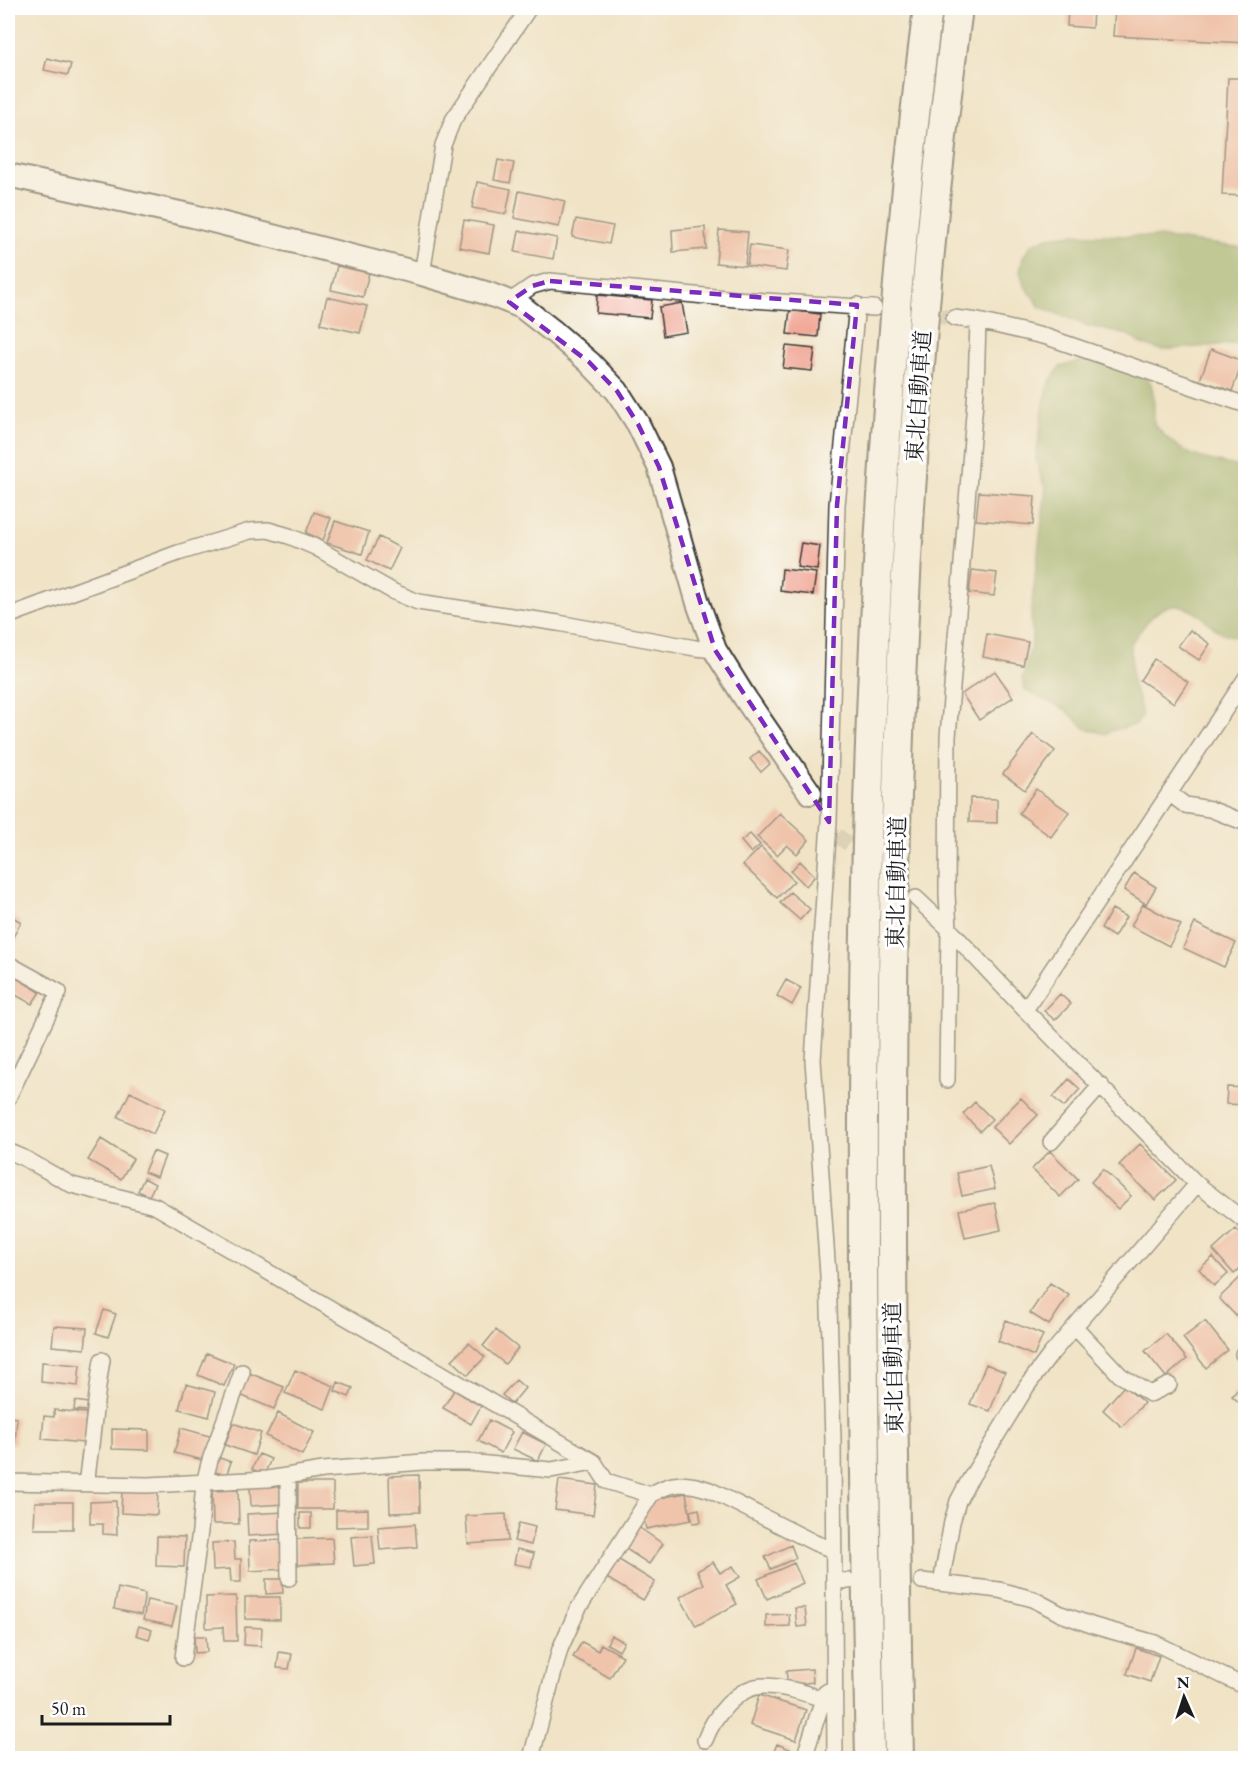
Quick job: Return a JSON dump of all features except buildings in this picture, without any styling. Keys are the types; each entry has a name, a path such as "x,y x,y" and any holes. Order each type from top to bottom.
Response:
{"highway":[{"name":"東北自動車道","path":"870,1758 862,1157 870,738 881,486 914,117 928,8"},
{"name":"東北自動車道","path":"899,1758 892,1325 893,1028 899,720 923,334 943,121 958,8"}],"street":[{"path":"422,274 443,145 453,120 529,8"},
{"path":"8,175 193,216 422,274 489,294 522,307 589,362 617,391 638,424 659,467 714,650 833,829"},
{"path":"509,302 532,286 550,281 874,308"},
{"path":"835,1758 833,1440 828,1275 813,1060 833,829 837,505 857,305"},
{"path":"954,318 978,321 1047,337 1245,405"},
{"path":"947,1080 948,737 976,389 978,321"},
{"path":"8,616 178,553 250,531 268,530 315,547 394,592 418,602 714,650"},
{"path":"1025,1010 1245,678"},
{"path":"1169,793 1185,805 1210,809 1245,823"},
{"path":"916,898 949,929 1025,1010 1197,1184 1245,1222"},
{"path":"8,1098 59,992 12,966"},
{"path":"1051,1142 1101,1085"},
{"path":"8,1151 72,1185 154,1206 594,1462 606,1481 651,1495"},
{"path":"940,1583 958,1501 966,1484 1027,1386 1197,1184"},
{"path":"1075,1327 1120,1375 1150,1394 1169,1385"},
{"path":"86,1484 102,1360"},
{"path":"183,1659 204,1483 242,1372"},
{"path":"8,1482 148,1485 268,1479 339,1468 423,1462 467,1462 551,1470 594,1462"},
{"path":"288,1476 289,1578"},
{"path":"531,1758 560,1649 578,1609 651,1495 666,1486 693,1484 710,1490 833,1550"},
{"path":"834,1580 849,1581"},
{"path":"922,1581 999,1590 1033,1599 1061,1614 1094,1626 1155,1643 1245,1688"},
{"path":"705,1740 723,1708 744,1692 761,1686 784,1688 823,1699"},
{"path":"804,1758 825,1693 835,1687"}],"highlighted area":[{"path":"550,281 857,305 837,505 829,822 715,650 659,467 638,424 617,391 589,362 509,302 532,286"}],"green space":[{"path":"1073,234 1158,237 1245,248 1245,343 1161,350 1141,344 1128,335 1088,326 1040,307 1024,285 1020,272 1023,257 1032,244 1048,237"},
{"path":"1081,361 1101,361 1144,376 1151,383 1154,398 1154,424 1165,436 1184,451 1205,459 1245,468 1245,639 1222,633 1189,609 1178,606 1160,610 1131,643 1132,683 1142,716 1135,725 1110,731 1107,734 1086,729 1066,710 1026,691 1022,679 1032,642 1031,610 1046,487 1036,458 1044,403 1050,381 1060,367"}],"tunnel":[{"path":"918,314 954,318"},
{"path":"837,835 867,859"}]}
